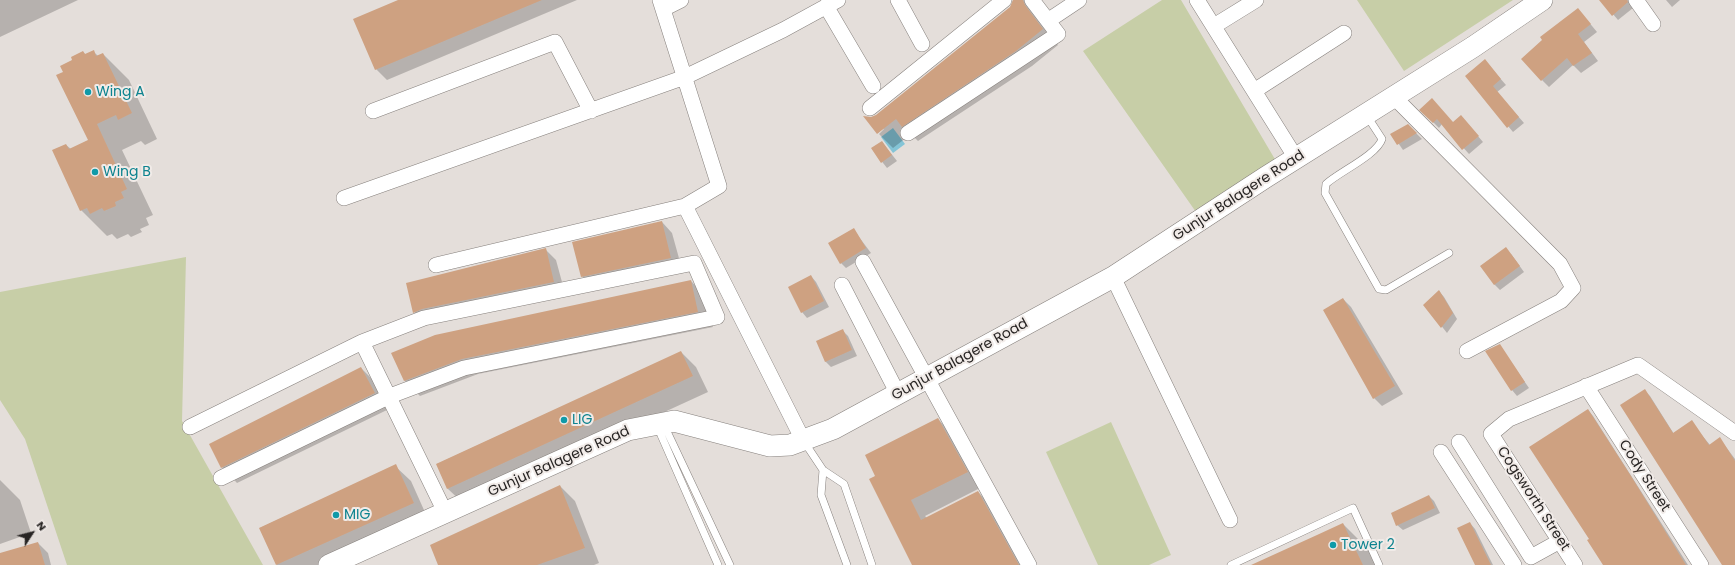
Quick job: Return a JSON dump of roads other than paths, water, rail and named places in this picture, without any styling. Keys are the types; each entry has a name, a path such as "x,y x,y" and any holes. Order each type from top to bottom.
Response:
{"street":[{"path":"436,265 685,206 719,186 662,4 681,0"},
{"path":"898,0 922,44"},
{"path":"870,108 1004,0"},
{"path":"908,133 1058,34 1049,20 1032,0"},
{"path":"1049,20 1079,0"},
{"path":"1197,0 1296,158"},
{"path":"1214,26 1256,0"},
{"name":"Gunjur Balagere Road","path":"329,565 628,430 674,421 770,446 790,445 833,429 1113,277 1296,158 1473,47 1542,0"},
{"path":"1636,0 1653,24"},
{"path":"344,198 685,77 783,30 832,3 873,86"},
{"path":"1254,91 1344,33"},
{"path":"373,112 555,42 591,111"},
{"path":"1394,97 1560,264 1573,288 1561,301 1467,351"},
{"path":"685,206 803,440"},
{"path":"863,262 1029,565"},
{"path":"190,427 362,342 424,318 694,263 717,317 464,368 390,396 221,478"},
{"path":"1113,277 1230,520"},
{"path":"842,285 898,394"},
{"path":"362,342 390,396 445,512"},
{"path":"1586,386 1638,364 1735,433"},
{"name":"Cogsworth Street","path":"1575,565 1491,434 1509,419 1586,386"},
{"name":"Cody Street","path":"1586,386 1701,565"},
{"path":"1459,442 1525,561 1560,541"},
{"path":"1441,452 1514,565"}],"lane":[{"path":"1366,114 1382,139 1380,144 1332,178 1326,184 1325,193 1379,289 1386,290 1449,254"},
{"path":"660,423 718,565"},
{"path":"660,423 730,565"},
{"path":"803,440 823,470 844,484 872,565"},
{"path":"823,470 821,495 847,565"},
{"path":"1231,565 1353,508 1379,565"}],"water":[{"path":"893,128 905,144 893,153 881,137"}],"place":[{"name":"Wing A","path":"88,92"},
{"name":"Wing B","path":"95,172"},
{"name":"LIG","path":"564,420"},
{"name":"MIG","path":"336,515"},
{"name":"Tower 2","path":"1333,545"}]}
